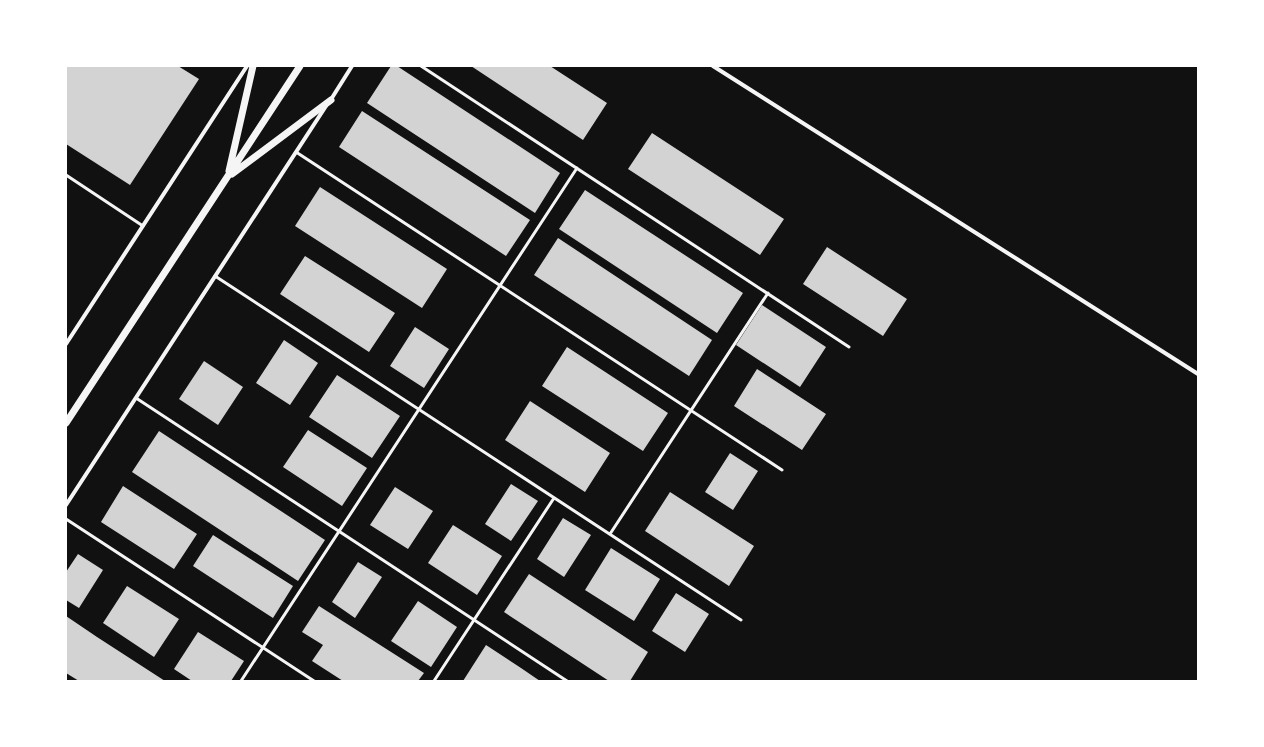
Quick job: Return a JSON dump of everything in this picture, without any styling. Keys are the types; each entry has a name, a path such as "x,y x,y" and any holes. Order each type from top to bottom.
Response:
{"street":[{"path":"66,344 247,66"},
{"path":"227,177 253,66"},
{"path":"66,423 300,66"},
{"path":"66,505 352,66"},
{"path":"713,66 1198,374"},
{"path":"227,177 330,100"}],"lane":[{"path":"421,66 849,346"},
{"path":"296,152 782,470"},
{"path":"241,681 577,168"},
{"path":"66,175 143,226"},
{"path":"216,276 741,620"},
{"path":"610,534 768,293"},
{"path":"136,398 567,681"},
{"path":"434,681 554,498"},
{"path":"66,518 314,681"}],"building":[{"path":"66,66 178,66 199,79 130,185 66,144"},
{"path":"391,66 397,66 560,173 535,213 367,103"},
{"path":"471,66 550,66 607,103 583,140"},
{"path":"362,111 530,220 506,256 339,147"},
{"path":"652,133 784,219 760,255 628,169"},
{"path":"320,187 447,269 422,308 295,226"},
{"path":"585,190 743,293 717,333 559,229"},
{"path":"558,238 712,340 689,376 534,275"},
{"path":"827,247 907,299 883,336 803,284"},
{"path":"305,256 395,313 369,352 280,294"},
{"path":"762,305 826,347 800,387 736,345"},
{"path":"415,327 449,349 424,388 390,366"},
{"path":"284,340 318,363 290,405 256,383"},
{"path":"567,347 668,413 643,451 542,386"},
{"path":"204,361 243,387 218,425 179,399"},
{"path":"757,369 826,414 802,450 734,406"},
{"path":"337,375 400,416 372,458 309,417"},
{"path":"530,401 610,453 585,492 505,440"},
{"path":"308,430 367,468 342,506 283,467"},
{"path":"159,431 325,540 298,581 132,472"},
{"path":"730,453 758,471 733,510 705,492"},
{"path":"511,484 538,501 511,541 485,524"},
{"path":"123,486 197,534 174,569 101,522"},
{"path":"395,487 433,511 408,549 370,525"},
{"path":"670,492 754,546 729,586 645,531"},
{"path":"563,518 591,535 564,577 537,559"},
{"path":"453,525 502,556 477,595 428,563"},
{"path":"213,535 293,586 273,618 193,566"},
{"path":"611,548 660,579 634,621 585,590"},
{"path":"78,554 103,570 79,608 66,600 66,572"},
{"path":"358,562 382,577 355,618 332,602"},
{"path":"529,574 648,652 630,681 609,681 504,612"},
{"path":"127,586 179,619 154,657 103,623"},
{"path":"676,593 709,614 685,652 652,631"},
{"path":"418,601 457,627 431,667 391,641"},
{"path":"319,606 424,673 418,681 343,681 312,661 323,645 302,632"},
{"path":"66,616 165,681 79,681 66,673"},
{"path":"198,632 244,661 231,681 192,681 174,669"},
{"path":"486,645 521,668 540,681 463,681"}]}
